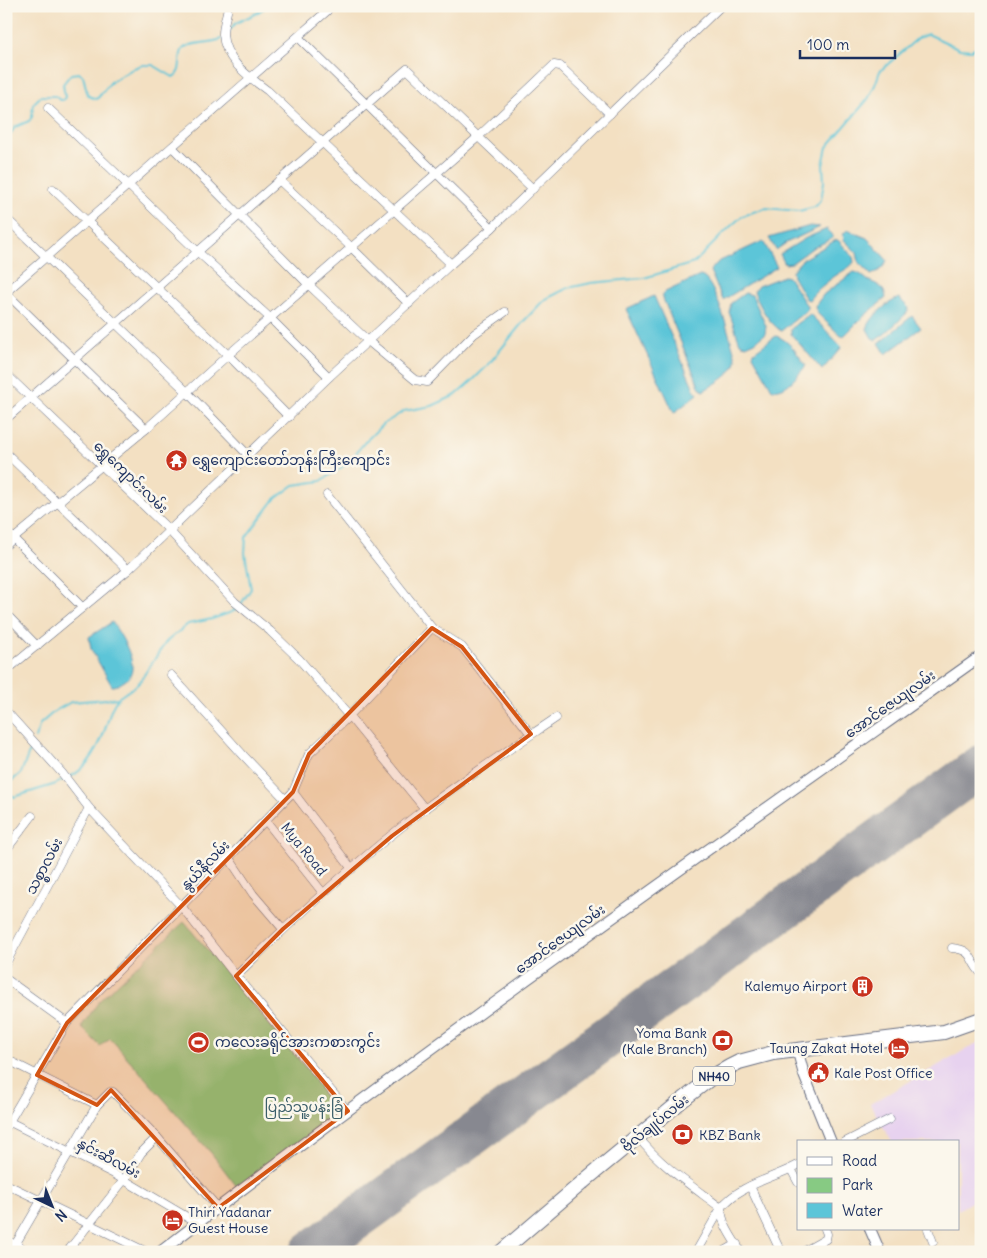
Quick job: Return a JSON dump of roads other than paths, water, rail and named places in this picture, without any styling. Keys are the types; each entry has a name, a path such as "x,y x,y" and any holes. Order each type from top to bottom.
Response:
{"highway":[{"name":"ဗိုလ်ချုပ်လမ်း","path":"502,1252 680,1102 715,1075 739,1062 773,1053 798,1052 944,1032 981,1019"}],"street":[{"path":"228,6 223,35 231,57 237,65 268,91 452,264"},
{"path":"6,671 128,570 368,341 492,228 721,6"},
{"path":"146,429 6,292 129,186 326,11"},
{"path":"298,37 436,175 492,228"},
{"path":"6,546 146,429 351,247 436,175 554,65 560,66 610,114"},
{"path":"6,419 407,69 532,189"},
{"path":"48,108 198,252 270,318 329,378"},
{"path":"172,147 309,285 368,341 416,380 427,382 474,334 505,312"},
{"path":"279,180 409,304"},
{"path":"53,189 228,355 288,417"},
{"path":"8,220 187,392 248,456"},
{"name":"ရွှေကျောင်းလမ်း","path":"6,374 169,531 244,610 270,631 299,659 349,716 425,809"},
{"path":"6,453 128,570"},
{"path":"327,495 432,628 462,647 532,734"},
{"path":"6,531 82,607"},
{"path":"6,614 37,646"},
{"name":"နွယ်နီလမ်း","path":"7,1123 68,1023 294,792 310,754 349,716 432,628"},
{"name":"အောင်ဇေယျလမ်း","path":"160,1252 348,1111 581,941 981,656"},
{"path":"171,675 244,756 286,799"},
{"path":"7,714 62,773 89,808 182,907 236,976 348,1111"},
{"path":"236,976 283,929 323,893 425,809 556,718"},
{"path":"294,792 352,869"},
{"name":"သစ္စာလမ်း","path":"6,963 89,808"},
{"path":"8,845 32,816"},
{"name":"Mya Road","path":"266,821 323,893"},
{"path":"229,858 253,894 283,929"},
{"path":"952,948 963,949 968,952 981,973"},
{"path":"6,979 68,1023"},
{"path":"798,1052 804,1075 830,1140"},
{"path":"6,1059 97,1105"},
{"path":"15,1244 68,1151 97,1105 110,1092 113,1092 157,1137 218,1208"},
{"path":"849,1140 890,1119"},
{"name":"နှင်းဆီလမ်း","path":"7,1123 68,1151 124,1180 197,1223"},
{"path":"67,1252 124,1180 141,1153 157,1137"},
{"path":"638,1137 649,1151 666,1166 721,1208"},
{"path":"696,1252 727,1200 740,1190 794,1167"},
{"path":"6,1184 147,1252"},
{"path":"750,1186 782,1252"},
{"path":"721,1208 721,1217 724,1224 741,1252"},
{"path":"803,1252 826,1239 825,1230"},
{"path":"870,1230 880,1252"},
{"path":"928,1230 933,1242"},
{"path":"6,1240 28,1252"},
{"path":"723,1252 737,1244"}],"water":[{"path":"810,226 820,227 786,243 776,250 769,238"},
{"path":"827,229 833,238 811,249 792,263 785,264 780,254 806,238"},
{"path":"847,230 867,238 887,260 876,273 871,275 859,263 857,253 844,240 843,234"},
{"path":"836,240 853,257 854,262 822,286 809,300 806,299 793,277 792,271 803,259"},
{"path":"763,241 777,267 723,300 710,271 718,262"},
{"path":"854,272 859,273 881,287 886,298 845,335 841,336 817,313 815,306 824,294"},
{"path":"700,276 706,279 717,298 736,358 733,368 729,373 703,391 699,386 662,296 665,292"},
{"path":"784,276 788,277 807,306 807,310 781,331 764,313 754,291 758,286"},
{"path":"745,293 752,295 766,326 765,334 746,346 740,343 729,312 731,303"},
{"path":"654,296 694,389 698,394 674,413 626,309"},
{"path":"899,298 909,308 907,313 886,333 876,340 872,338 867,329 869,324 885,306"},
{"path":"810,314 842,347 822,370 791,334 791,329"},
{"path":"912,316 921,328 886,354 879,343"},
{"path":"776,336 790,344 806,366 787,385 782,388 772,389 753,355 754,352"},
{"path":"112,622 128,651 132,668 131,675 126,680 112,686 91,649 89,637"}],"waterway":[{"path":"226,34 236,23 267,6"},
{"path":"241,604 251,589 245,553 246,537 275,499 294,485 321,481 348,463 382,425 404,411 432,406 456,395 488,365 523,322 544,300 568,288 591,283 644,278 694,263 741,217 753,212 766,208 799,211 815,207 821,200 824,182 823,165 827,147 868,99 880,71 918,38 928,34 960,49 971,50 981,44"},
{"path":"6,141 15,127 29,121 32,117 33,104 41,96 55,96 63,100 65,97 63,84 71,74 79,73 83,76 88,96 97,99 111,82 142,65 153,65 173,77 178,72 183,49 195,44 221,39"},
{"path":"35,738 40,724 55,711 71,702 118,698 138,684 166,642 188,624 212,619 232,612 238,607"},
{"path":"68,778 82,769 92,756 118,698"},
{"path":"6,786 21,773 32,745"},
{"path":"7,786 9,793 14,797 63,780"}],"place":[{"name":"ရွှေကျောင်းတော်ဘုန်းကြီးကျောင်း","path":"176,460"},
{"name":"Kalemyo Airport","path":"863,986"},
{"name":"Yoma Bank (Kale Branch)","path":"723,1041"},
{"name":"ကလေးခရိုင်အားကစားကွင်း","path":"199,1042"},
{"name":"Taung Zakat Hotel","path":"899,1048"},
{"name":"Kale Post Office","path":"818,1073"},
{"name":"KBZ Bank","path":"683,1135"},
{"name":"Thiri Yadanar Guest House","path":"172,1220"}],"park label":[{"name":"ပြည်သူ့ပန်းခြံ","path":"304,1107"}]}
